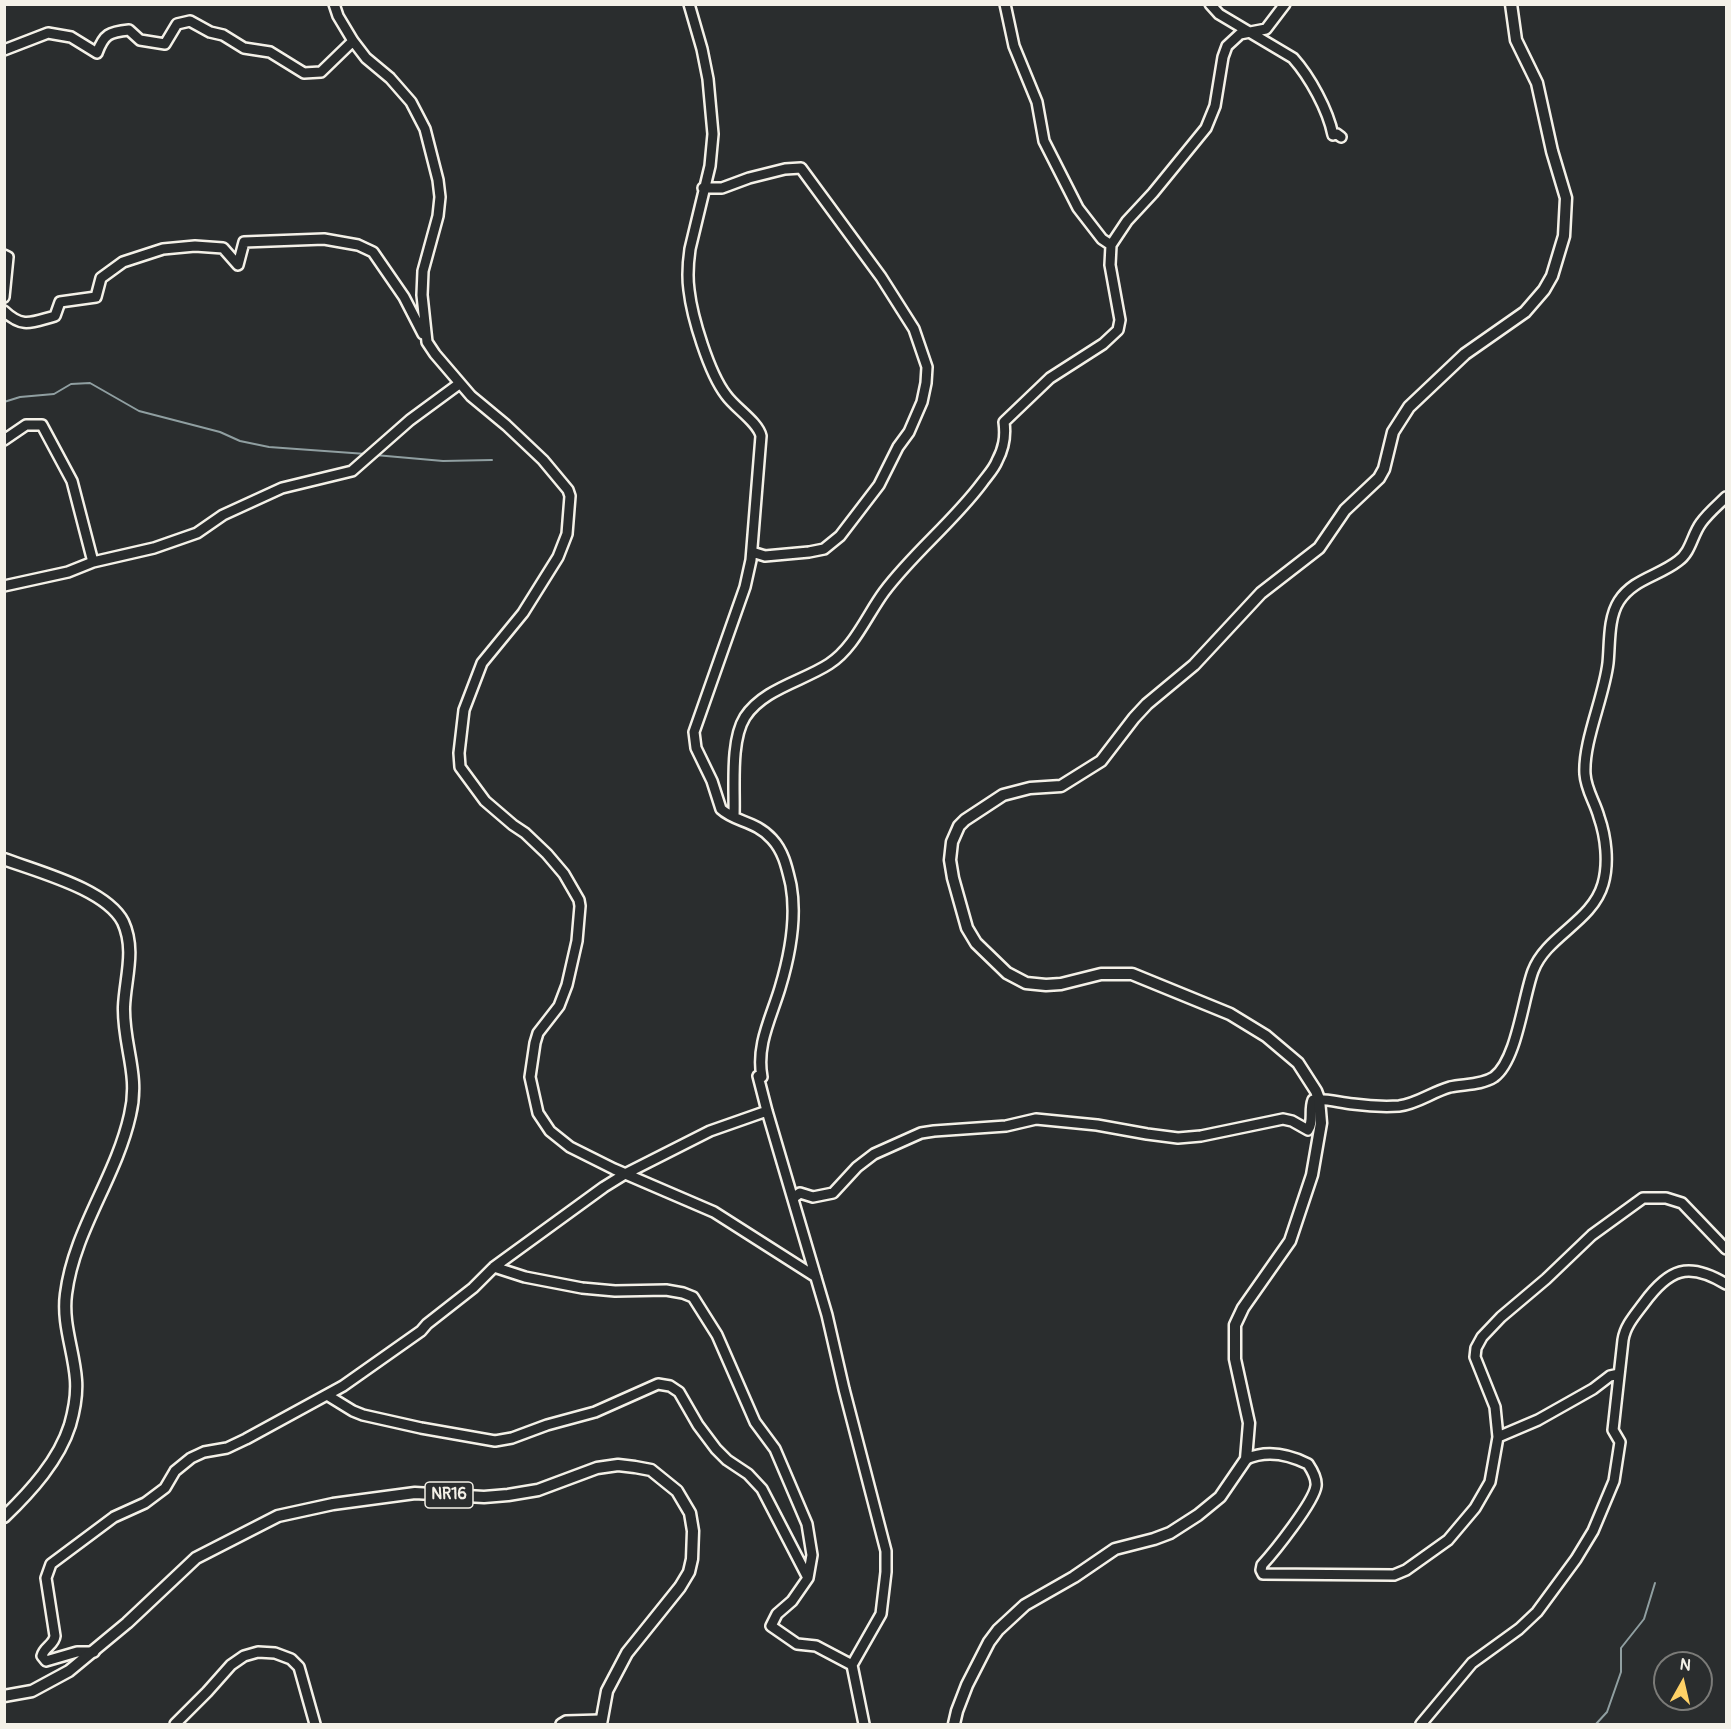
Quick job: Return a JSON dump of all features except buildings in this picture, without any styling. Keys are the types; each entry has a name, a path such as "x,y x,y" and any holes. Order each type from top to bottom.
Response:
{"main road":[{"path":"954,1725 967,1685 990,1642 998,1630 1025,1605 1115,1549 1170,1533 1198,1515 1220,1497 1246,1459 1248,1424 1235,1359 1235,1325 1243,1308 1283,1254 1292,1235 1316,1158 1321,1123 1319,1099 1303,1068 1266,1036 1230,1014 1140,976 1123,973 1101,974 1046,986 1026,983 1007,973 984,952 972,937 954,885 950,852 959,826 990,802 1017,790 1061,786 1101,761 1134,718 1200,659 1261,593 1319,548 1345,510 1379,478 1384,469 1393,432 1409,407 1465,354 1525,312 1544,290 1552,276 1563,236 1566,221 1566,198 1552,151 1537,83 1514,33 1511,4"},
{"path":"4,859 84,890 108,905 122,921 130,946 124,1021 134,1076 131,1114 123,1144 78,1243 65,1295 66,1318 76,1381 70,1424 62,1445 48,1467 4,1517"},
{"name":"NR16","path":"4,1696 32,1691 69,1671 94,1652 196,1558 278,1516 333,1504 415,1493 484,1497 508,1495 538,1490 597,1468 618,1465 651,1470 677,1491 690,1513 693,1531 692,1559 689,1572 680,1587 627,1653 606,1691 601,1722"}],"street":[{"path":"334,4 338,16 366,58 390,78 411,102 424,129 436,172 440,197 438,216 423,271 422,295 427,342"},
{"path":"689,4 702,49 713,124 712,156 688,257 689,293 697,325 716,379 734,406 758,427 761,435 752,552 745,587 694,732 696,748 712,781 721,809 754,825 772,839 787,864 795,906 791,942 780,988 766,1022 759,1062 762,1077 758,1076 827,1315 843,1389 887,1559 881,1614 852,1665 864,1725"},
{"path":"1005,4 1014,46 1037,102 1044,141 1078,208 1102,238 1111,245"},
{"path":"1210,4 1219,14 1293,58 1302,68 1330,119 1333,135 1337,134 1341,137"},
{"path":"734,816 738,740 745,718 752,709 777,691 830,663 849,644 884,592 968,502 997,463 1006,436 1004,422 1050,378 1102,344 1118,330 1120,316 1110,265 1111,245 1127,221 1206,128 1215,106 1225,51 1239,34 1266,29 1285,4"},
{"path":"4,50 48,33 71,37 97,53 102,40 112,31 129,30 140,40 165,44 177,24 190,21 210,32 223,35 244,48 270,52 304,74 321,72 353,41"},
{"path":"703,189 722,188 784,169 801,168 881,277 914,329 927,367 922,402 909,432 898,447 879,485 840,536 824,549 808,552 765,556 752,552"},
{"path":"4,311 15,320 28,324 55,316 60,302 96,297 101,278 123,262 163,249 195,246 223,248 238,265 244,242 324,239 358,245 373,252 405,297 427,342 459,384 543,460 568,490 570,496 567,534 558,557 517,622 482,663 464,710 459,753 460,768 484,801 525,832 558,866 579,900 580,919 572,968 559,1006 538,1033 530,1077 538,1113 550,1131 570,1147 625,1174 714,1212 816,1277"},
{"path":"4,255 8,257 4,297"},
{"path":"4,586 68,573 93,562 154,548 197,533 223,515 282,488 352,471 410,420 459,384"},
{"path":"4,440 26,425 42,425 72,481 93,562"},
{"path":"793,1198 800,1193 813,1197 833,1193 865,1160 882,1149 921,1133 943,1129 1006,1126 1036,1119 1097,1125 1173,1138 1201,1136 1283,1119 1292,1121 1308,1131 1311,1126 1313,1100 1400,1106 1447,1088 1488,1080 1501,1070 1516,1035 1536,965 1544,952 1583,916 1597,898 1603,882 1604,832 1588,788 1585,771 1587,748 1606,676 1617,604 1623,595 1637,583 1676,563 1684,556 1700,523 1726,497"},
{"path":"94,1652 77,1652 60,1658 43,1660 43,1653 54,1642 55,1636 46,1578 51,1564 114,1517 145,1503 165,1488 175,1471 195,1455 227,1448 246,1439 356,1377 421,1331 474,1288 494,1267 585,1200 625,1174 710,1131 767,1111"},
{"path":"1246,1459 1258,1454 1292,1457 1308,1464 1316,1483 1311,1500 1292,1529 1262,1564 1263,1574 1394,1575 1406,1570 1448,1540 1474,1508 1490,1482 1498,1437 1495,1407 1475,1357 1476,1348 1482,1337 1592,1235 1639,1200 1648,1197 1666,1198 1682,1203 1726,1249"},
{"path":"494,1267 525,1277 582,1288 615,1291 666,1290 683,1293 693,1298 717,1335 755,1422 775,1449 804,1515 812,1555 808,1578 792,1601 777,1614 771,1627 797,1644 822,1648 852,1665"},
{"path":"1421,1725 1472,1663 1519,1629 1537,1612 1560,1583 1593,1531 1609,1496 1616,1471 1620,1442 1613,1430 1624,1333 1647,1299 1668,1277 1678,1272 1696,1272 1726,1284"},
{"path":"1498,1437 1538,1420 1593,1389 1610,1376 1619,1374"},
{"path":"327,1395 363,1415 495,1441 512,1438 547,1425 595,1412 658,1384 670,1386 679,1392 698,1425 716,1449 727,1460 748,1474 762,1489 808,1578"},
{"path":"175,1725 231,1665 244,1656 258,1652 275,1653 291,1659 299,1667 315,1725"},
{"path":"561,1725 566,1721 601,1722"}],"waterway":[{"path":"4,402 20,397 54,394 71,384 90,383 139,411 220,432 240,441 269,447 366,454"},
{"path":"375,455 443,461 492,460"},
{"path":"1596,1724 1607,1712 1621,1672 1621,1648 1644,1619 1655,1583"}]}
